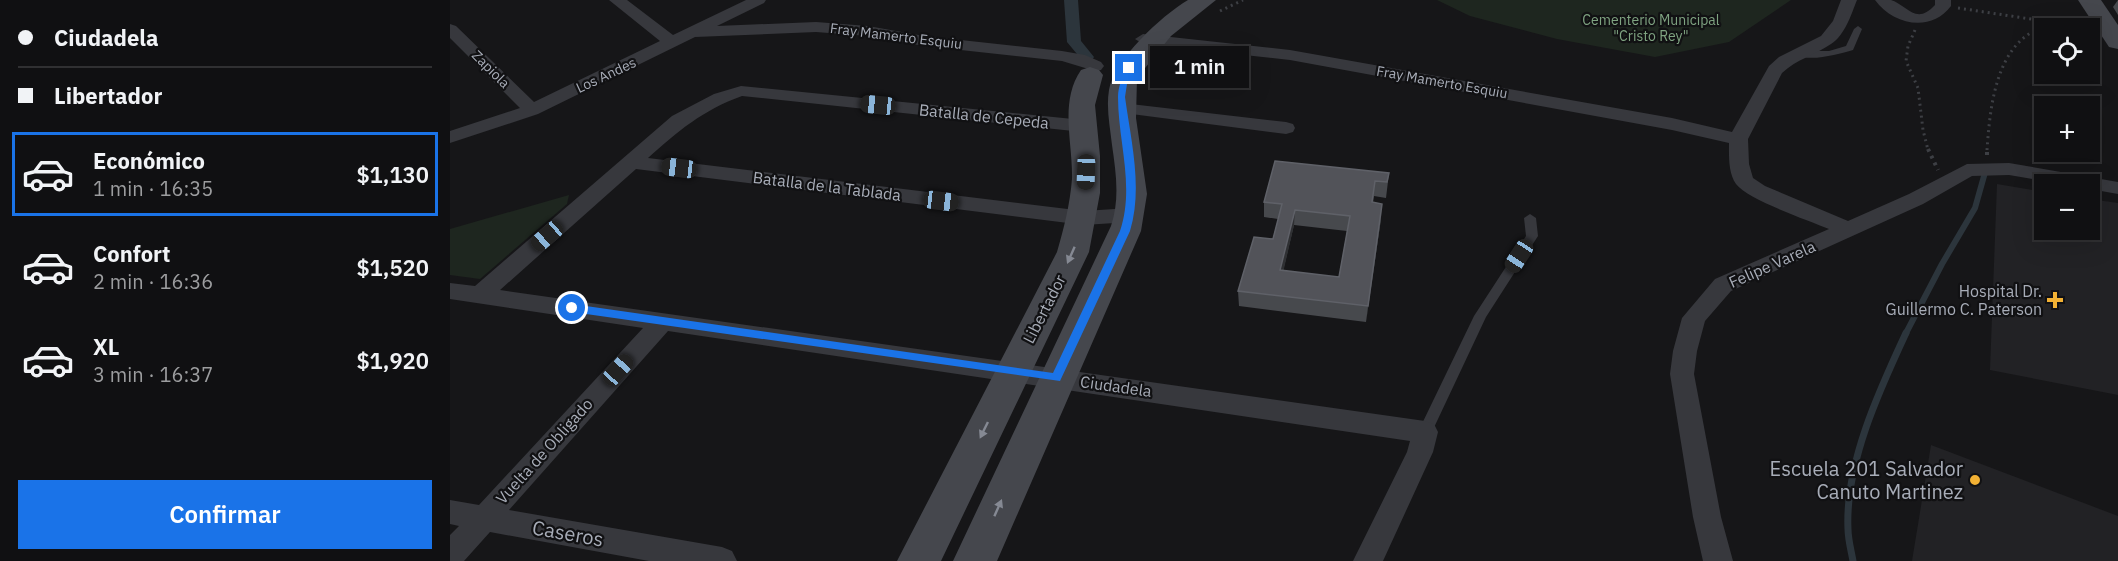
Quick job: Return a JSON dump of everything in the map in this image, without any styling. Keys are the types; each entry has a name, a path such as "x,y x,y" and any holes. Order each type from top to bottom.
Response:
{"street":[{"path":"617,0 673,43"},
{"name":"Los Andes","path":"450,137 532,110 758,0"},
{"path":"975,561 1125,231 1130,215 1131,179 1111,77 1188,0"},
{"path":"1849,0 1841,22 1827,40 1785,61 1775,70 1738,139 1739,165 1744,181 1758,191 1850,230"},
{"path":"1883,0 1890,9 1901,15 1916,18 1929,18 1939,12 1943,3"},
{"path":"2089,0 2115,35"},
{"path":"1149,39 1176,19 1209,7"},
{"name":"Fray Mamerto Esquiu","path":"694,32 816,27 868,31 1062,56 1079,59 1111,77 1286,128"},
{"name":"Zapiola","path":"450,29 532,110"},
{"name":"Fray Mamerto Esquiu","path":"1149,39 1290,55 1672,124 1738,139"},
{"name":"Libertador","path":"919,561 1073,252 1084,218 1086,158 1082,96 1111,77"},
{"name":"Batalla de Cepeda","path":"631,162 679,120 695,110 741,91 1083,126"},
{"path":"480,295 631,162"},
{"name":"Batalla de la Tablada","path":"631,162 1084,218 1130,215"},
{"path":"1986,168 2118,188"},
{"name":"Felipe Varela","path":"1718,561 1707,517 1682,374 1685,351 1694,318 1724,285 1916,199 1966,170 1986,168"},
{"name":"Ciudadela","path":"450,291 1425,432"},
{"name":"Vuelta de Obligado","path":"450,556 663,321"},
{"path":"1368,561 1420,452 1425,432"},
{"name":"Caseros","path":"450,512 722,561"}],"lane":[{"path":"1800,54 1830,54 1850,48 1858,29"},
{"path":"1425,432 1480,316 1532,236 1530,218"}],"path":[{"path":"1209,7 1243,0"},
{"path":"1943,3 2034,19"},
{"path":"1916,18 1918,26 1907,45 1906,58 1909,70 1918,85 1923,131 1928,150 1944,182"},
{"path":"1986,168 1991,104 2010,52 2020,40 2034,32"},
{"path":"2100,32 2115,35"}],"shaded area":[{"name":"Hospital Dr. Guillermo C. Paterson","path":"1997,184 2034,190 2034,240 2100,240 2100,200 2118,203 2118,395 1990,370"},
{"name":"Escuela 201 Salvador Canuto Martinez","path":"1931,445 2118,516 2118,561 1912,561"}],"green space":[{"name":"Cementerio Municipal \"Cristo Rey\"","path":"1437,0 1791,0 1729,42 1655,57 1557,39 1470,16"},
{"path":"569,195 567,204 480,279 450,275 450,229"}],"building":[{"path":"1275,161 1389,173 1387,182 1375,181 1372,202 1382,204 1368,306 1238,291 1254,237 1273,239 1282,204 1264,202","holes":["1295,210 1350,216 1339,277 1280,270"]}],"waterway":[{"path":"1071,0 1074,42 1087,57"},
{"path":"1906,334 1942,264 1975,208 1986,169"},
{"path":"1853,561 1848,529 1852,479 1875,403 1906,334"}],"place":[{"name":"Hospital Dr. Guillermo C. Paterson","path":"2055,300"},
{"name":"Escuela 201 Salvador Canuto Martinez","path":"1975,480"}],"route":[{"path":"572,308 1057,378 1125,231 1130,215 1131,179 1122,97 1123,84 1129,75 1129,68"}]}
